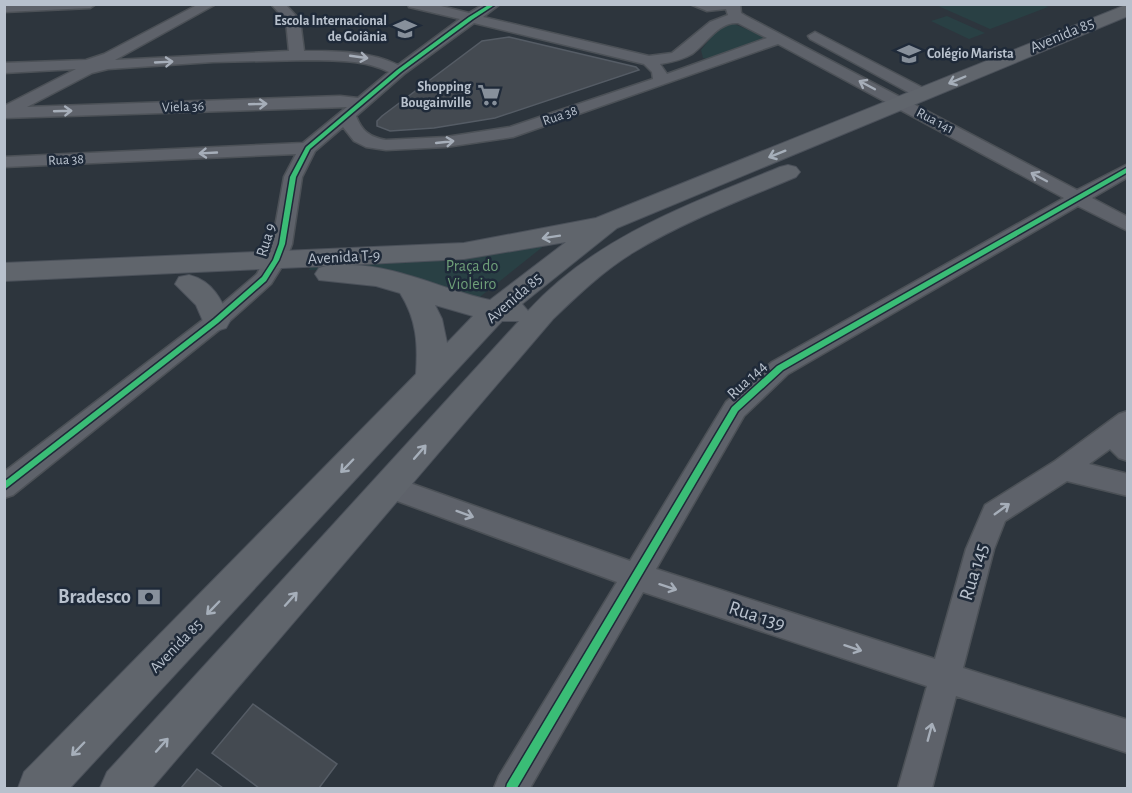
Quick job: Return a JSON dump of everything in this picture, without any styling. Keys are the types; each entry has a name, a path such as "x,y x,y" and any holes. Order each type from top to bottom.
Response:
{"main road":[{"name":"Avenida 85","path":"123,789 543,312 566,291 624,247 684,216 931,105 1128,9"},
{"name":"Avenida 85","path":"978,91 1128,26"},
{"name":"Avenida 85","path":"40,789 495,312 608,222 902,103 931,105"},
{"name":"Avenida T-9","path":"4,293 189,284 270,270 464,251 565,234 608,222"},
{"name":"Avenida T-9","path":"4,272 270,270 343,272 409,285 495,312 543,312"},
{"path":"189,284 208,300 216,321"},
{"path":"409,285 426,310 432,330 431,378"}],"street":[{"path":"4,8 90,4"},
{"path":"4,112 210,4"},
{"path":"276,4 293,20 297,55"},
{"path":"414,4 649,61 676,56 694,46 723,19 737,12"},
{"name":"Rua 9","path":"4,488 216,321 270,270 282,244 293,177 308,148 399,70 494,4"},
{"path":"701,6 737,12"},
{"path":"701,6 719,14 723,19"},
{"name":"Rua 141","path":"737,12 778,39 902,103"},
{"name":"Rua 141","path":"815,36 931,105 1076,197 1128,225"},
{"name":"Rua 38","path":"347,115 353,130 360,137 386,146 446,142 513,132 778,39"},
{"path":"694,46 702,60 717,62"},
{"path":"4,68 297,55 358,57 387,63 399,70"},
{"path":"649,61 659,71 661,81"},
{"name":"Viela 36","path":"4,112 328,102 361,103"},
{"name":"Rua 38","path":"4,162 308,148"},
{"name":"Rua 144","path":"511,789 735,409 780,368 1128,169"},
{"name":"Rua 145","path":"915,789 980,549 995,513 1122,435"},
{"path":"1064,469 1128,485"},
{"name":"Rua 139","path":"390,487 636,576 944,679 1128,737"}],"green space":[{"path":"1041,4 1048,7 990,29 936,5"},
{"path":"947,16 985,33 969,39 931,21"},
{"path":"725,20 770,39 712,60 703,58 701,50"},
{"name":"Praça do Violeiro","path":"550,241 476,300 373,268 309,270 312,264"}],"building":[{"name":"Shopping Bougainville","path":"509,37 636,67 639,70 495,118 434,128 390,131 377,126 377,121 382,116 482,41"},
{"path":"253,704 337,764 319,788 259,788 212,753"},
{"path":"197,769 223,788 181,788"}],"cycle path":[{"path":"4,487 216,321 264,279 276,260 282,244 293,177 308,148 399,71 471,18 494,4"},
{"path":"511,788 735,409 780,368 1128,169"}],"place":[{"name":"Escola Internacional de Goiânia","path":"405,29"},
{"name":"Colégio Marista","path":"909,54"},
{"name":"Shopping Bougainville","path":"489,95"},
{"name":"Bradesco","path":"149,597"}]}
